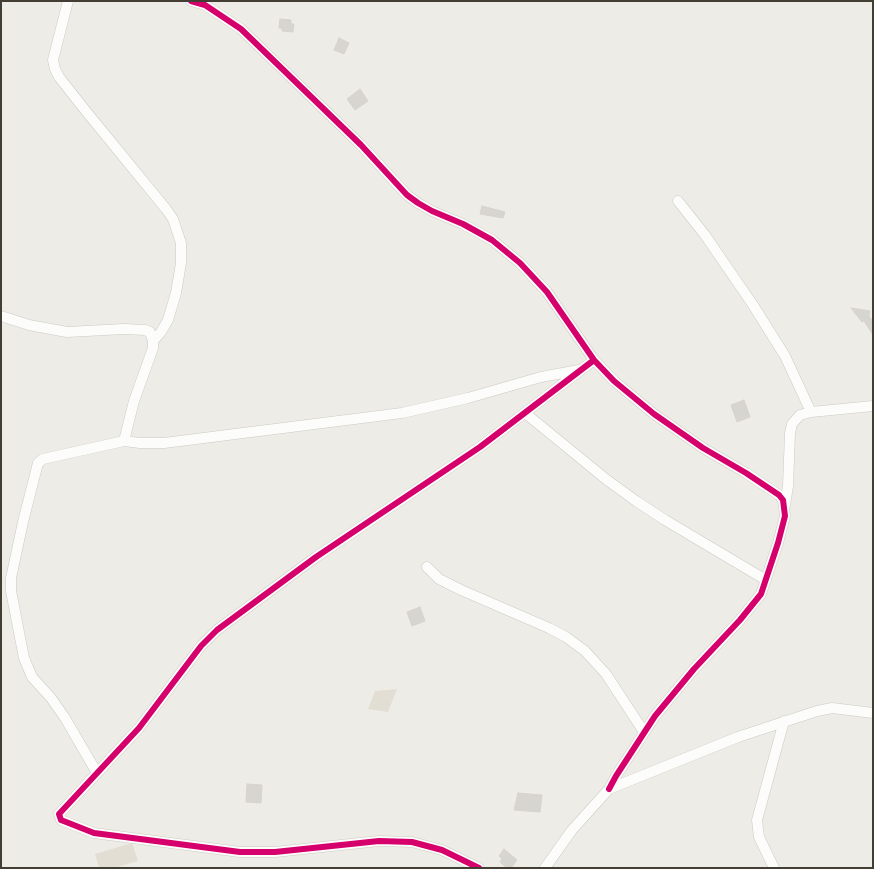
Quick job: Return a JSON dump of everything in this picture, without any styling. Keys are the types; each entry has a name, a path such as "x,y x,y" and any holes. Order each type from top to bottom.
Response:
{"street":[{"path":"68,1 53,60 55,69 166,209 173,219 181,243 181,264 176,293 168,320 162,332 153,342"},
{"path":"191,1 205,5 241,29 361,145 407,195 418,204 464,224 492,240 520,263 547,292 594,360 614,381 654,414 703,448 746,473 779,496 785,505"},
{"path":"678,201 705,235 753,305 785,356 811,412"},
{"path":"1,316 29,325 67,332 124,329 145,330 152,334 151,357 134,401 124,441"},
{"path":"479,868 442,850 412,842 379,841 275,852 240,852 111,836 82,830 61,820 59,814 139,728 201,646 217,630 316,557 460,461 594,360"},
{"path":"97,773 65,718 26,667 11,591 11,578 22,522 38,463 43,458 124,441 164,443 402,413 541,377 582,369"},
{"path":"544,868 572,830 609,789 655,716 694,669 756,602 766,580 785,516 792,424 800,415 811,412 873,406"},
{"path":"525,413 607,480 636,501 664,520 766,580"},
{"path":"427,568 439,579 549,628 566,637 585,651 606,674 644,732"},
{"path":"609,789 738,737 817,711 832,708 873,713"},
{"path":"774,868 759,837 757,820 784,721"}],"shaded area":[{"path":"397,689 388,712 368,709 375,691"},
{"path":"132,843 138,861 114,868 99,868 95,854"}],"building":[{"path":"280,19 291,20 291,24 294,24 293,32 282,31 282,28 279,28"},
{"path":"339,38 349,43 344,54 334,50"},
{"path":"360,89 368,101 355,110 347,99"},
{"path":"482,206 505,212 503,218 480,214"},
{"path":"851,308 870,311 869,316 873,322 873,335 864,321 862,322"},
{"path":"744,400 750,417 737,422 731,405"},
{"path":"420,607 425,621 412,626 407,612"},
{"path":"247,784 262,785 261,803 246,802"},
{"path":"518,793 542,795 540,812 514,810"},
{"path":"504,849 517,860 511,868 507,868 500,862 502,859 499,856"}],"cycle path":[{"path":"191,1 205,5 241,29 361,145 407,195 432,211 463,224 492,240 520,263 547,292 594,360 614,381 654,414 703,448 746,473 779,495 783,500 785,516 761,594 655,716 609,789"},
{"path":"479,868 442,850 412,842 379,841 275,852 240,852 94,833 61,820 59,814 139,728 201,646 217,630 316,557 480,447 594,360"}]}
